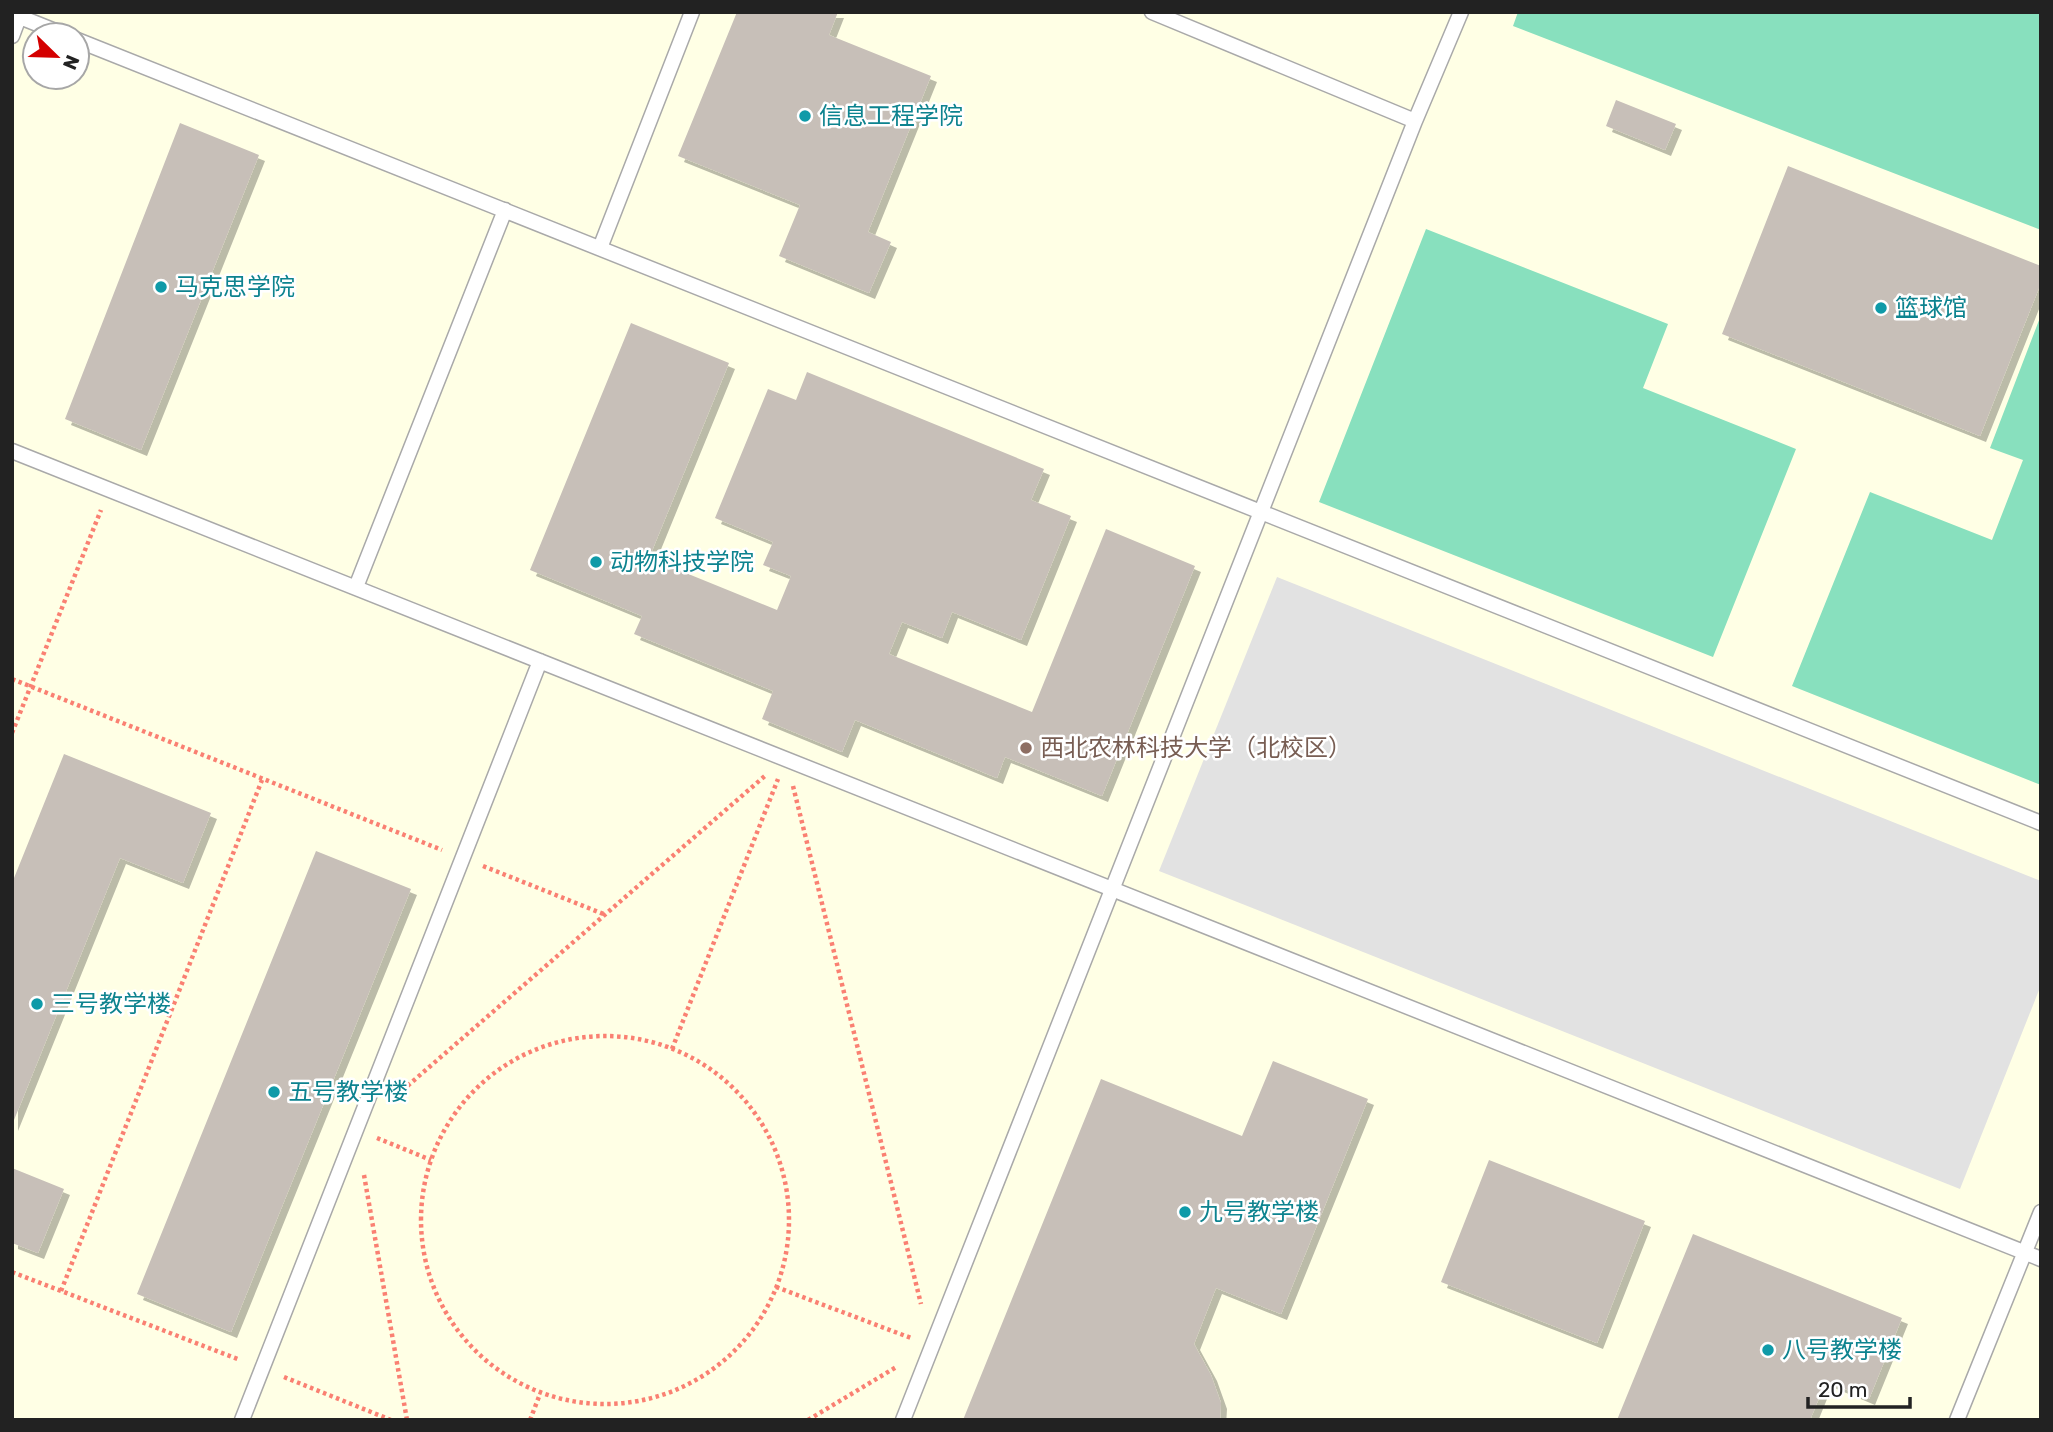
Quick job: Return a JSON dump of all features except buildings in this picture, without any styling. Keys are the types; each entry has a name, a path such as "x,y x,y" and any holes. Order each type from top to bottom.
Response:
{"lane":[{"path":"600,248 692,12"},
{"path":"1152,12 1415,121"},
{"path":"903,1420 1415,121 1461,12"},
{"path":"12,36 20,15"},
{"path":"91,46 2041,823"},
{"path":"356,587 505,210"},
{"path":"12,451 2041,1259"},
{"path":"242,1420 540,661"},
{"path":"1957,1420 2041,1212"}],"path":[{"path":"12,733 109,489"},
{"path":"12,679 606,915"},
{"path":"387,1102 786,759"},
{"path":"672,1049 786,759"},
{"path":"786,759 932,1346"},
{"path":"61,1291 262,780"},
{"path":"631,1036 672,1049 688,1054 736,1089 766,1129 784,1175 790,1225 781,1275 760,1320 727,1358 686,1386 639,1402 589,1405 540,1394 488,1364 448,1320 425,1264 420,1205 435,1146 467,1096 514,1058 571,1037 631,1036"},
{"path":"356,1129 431,1160"},
{"path":"356,1129 407,1420"},
{"path":"12,1272 391,1420"},
{"path":"776,1287 932,1346"},
{"path":"808,1420 932,1346"},
{"path":"530,1420 540,1394"}],"shaded area":[{"name":"西北农林科技大学（北校区）","path":"12,12 2041,12 2041,1420 12,1420"},
{"path":"1277,577 2041,881 2041,985 1960,1189 1159,871"}],"green space":[{"path":"1518,12 2041,12 2041,230 1513,26"},
{"path":"1426,229 1668,324 1643,388 1796,449 1713,657 1319,502"},
{"path":"2041,315 2041,785 1792,686 1870,492 1992,540 2023,460 1990,448"}],"place":[{"name":"信息工程学院","path":"805,116"},
{"name":"马克思学院","path":"161,287"},
{"name":"篮球馆","path":"1881,308"},
{"name":"动物科技学院","path":"596,562"},
{"name":"西北农林科技大学（北校区）","path":"1026,748"},
{"name":"三号教学楼","path":"37,1004"},
{"name":"五号教学楼","path":"274,1092"},
{"name":"九号教学楼","path":"1185,1212"},
{"name":"八号教学楼","path":"1768,1350"}]}
